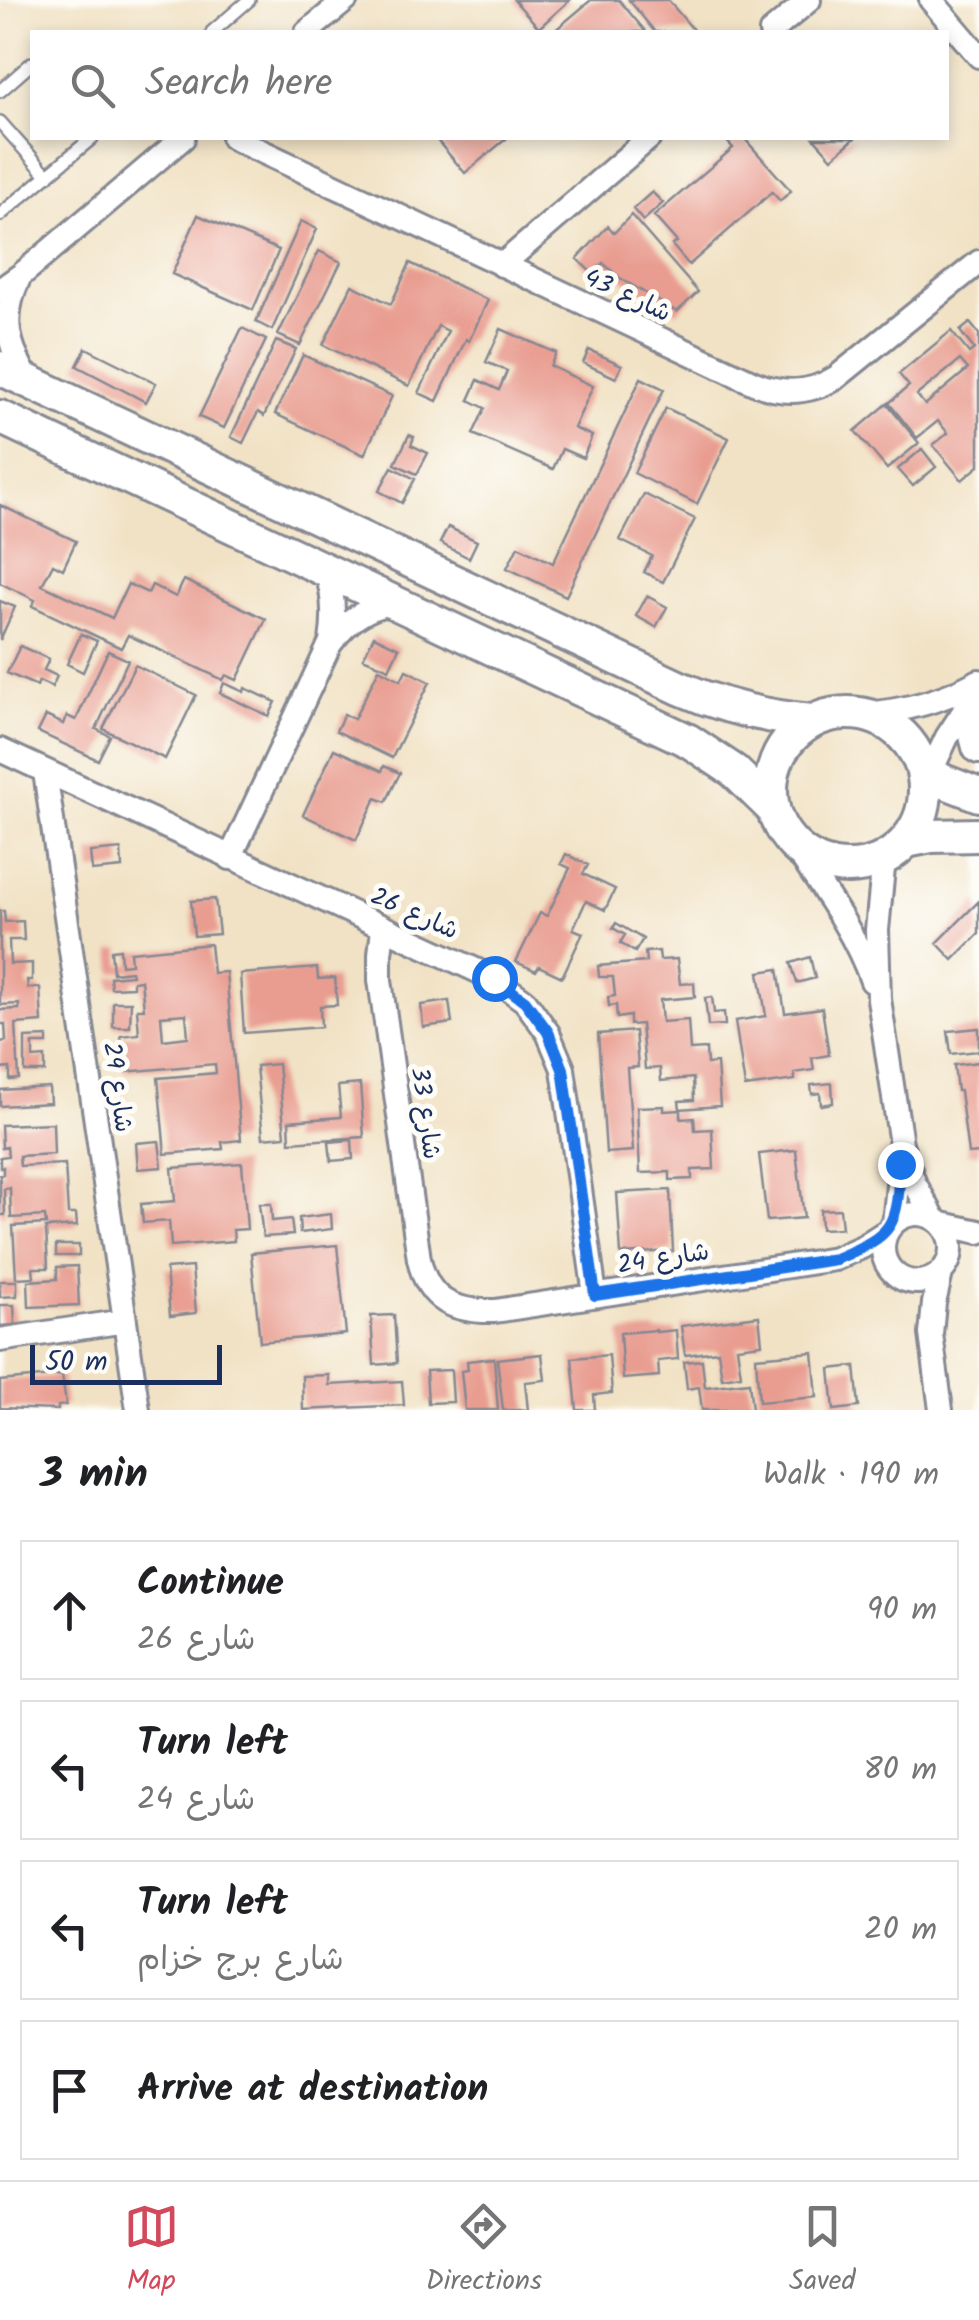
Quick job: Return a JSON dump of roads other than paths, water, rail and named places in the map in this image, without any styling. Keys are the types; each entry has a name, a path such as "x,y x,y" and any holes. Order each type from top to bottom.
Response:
{"street":[{"path":"309,30 346,0"},
{"path":"773,30 809,0"},
{"path":"930,0 979,56"},
{"path":"0,290 181,140"},
{"name":"شارع 43","path":"238,140 754,384 782,392 824,385 837,377 979,262"},
{"path":"502,265 647,140"},
{"path":"21,275 7,301 4,327 12,353 10,382 95,413 705,699 758,714 812,721"},
{"path":"0,417 689,741 734,771 772,808"},
{"path":"326,570 334,606 330,644"},
{"path":"230,858 330,644 357,615 394,602"},
{"path":"979,681 936,702 888,713 838,713 812,721 795,732 782,748 773,767 770,787 772,808 783,832 804,854 835,866 852,867 944,835 979,835"},
{"path":"978,690 974,724 979,747"},
{"path":"941,1410 930,1334 934,1303 952,1244 914,1182 901,1144 878,998 878,930 895,849 921,814 925,775 978,690"},
{"path":"864,714 886,723 905,738 925,775 979,795"},
{"name":"شارع 26","path":"0,750 494,978 525,1001 548,1032 563,1069 595,1295"},
{"name":"شارع 29","path":"46,772 138,1410"},
{"path":"792,842 845,922 878,998"},
{"name":"شارع 33","path":"383,928 380,980 422,1274 441,1300"},
{"path":"901,1144 900,1184 883,1252 930,1334"},
{"path":"890,1227 902,1217 924,1214 979,1232"},
{"name":"شارع 24","path":"836,1259 890,1227"},
{"path":"897,1275 922,1282 932,1279 979,1244"},
{"name":"شارع 24","path":"441,1300 458,1308 496,1311 836,1259 865,1262 897,1275"},
{"path":"0,1340 125,1322"}],"lane":[{"path":"214,30 249,0"},
{"path":"0,91 30,65"},
{"path":"0,122 48,176"},
{"path":"0,215 90,140"}]}
